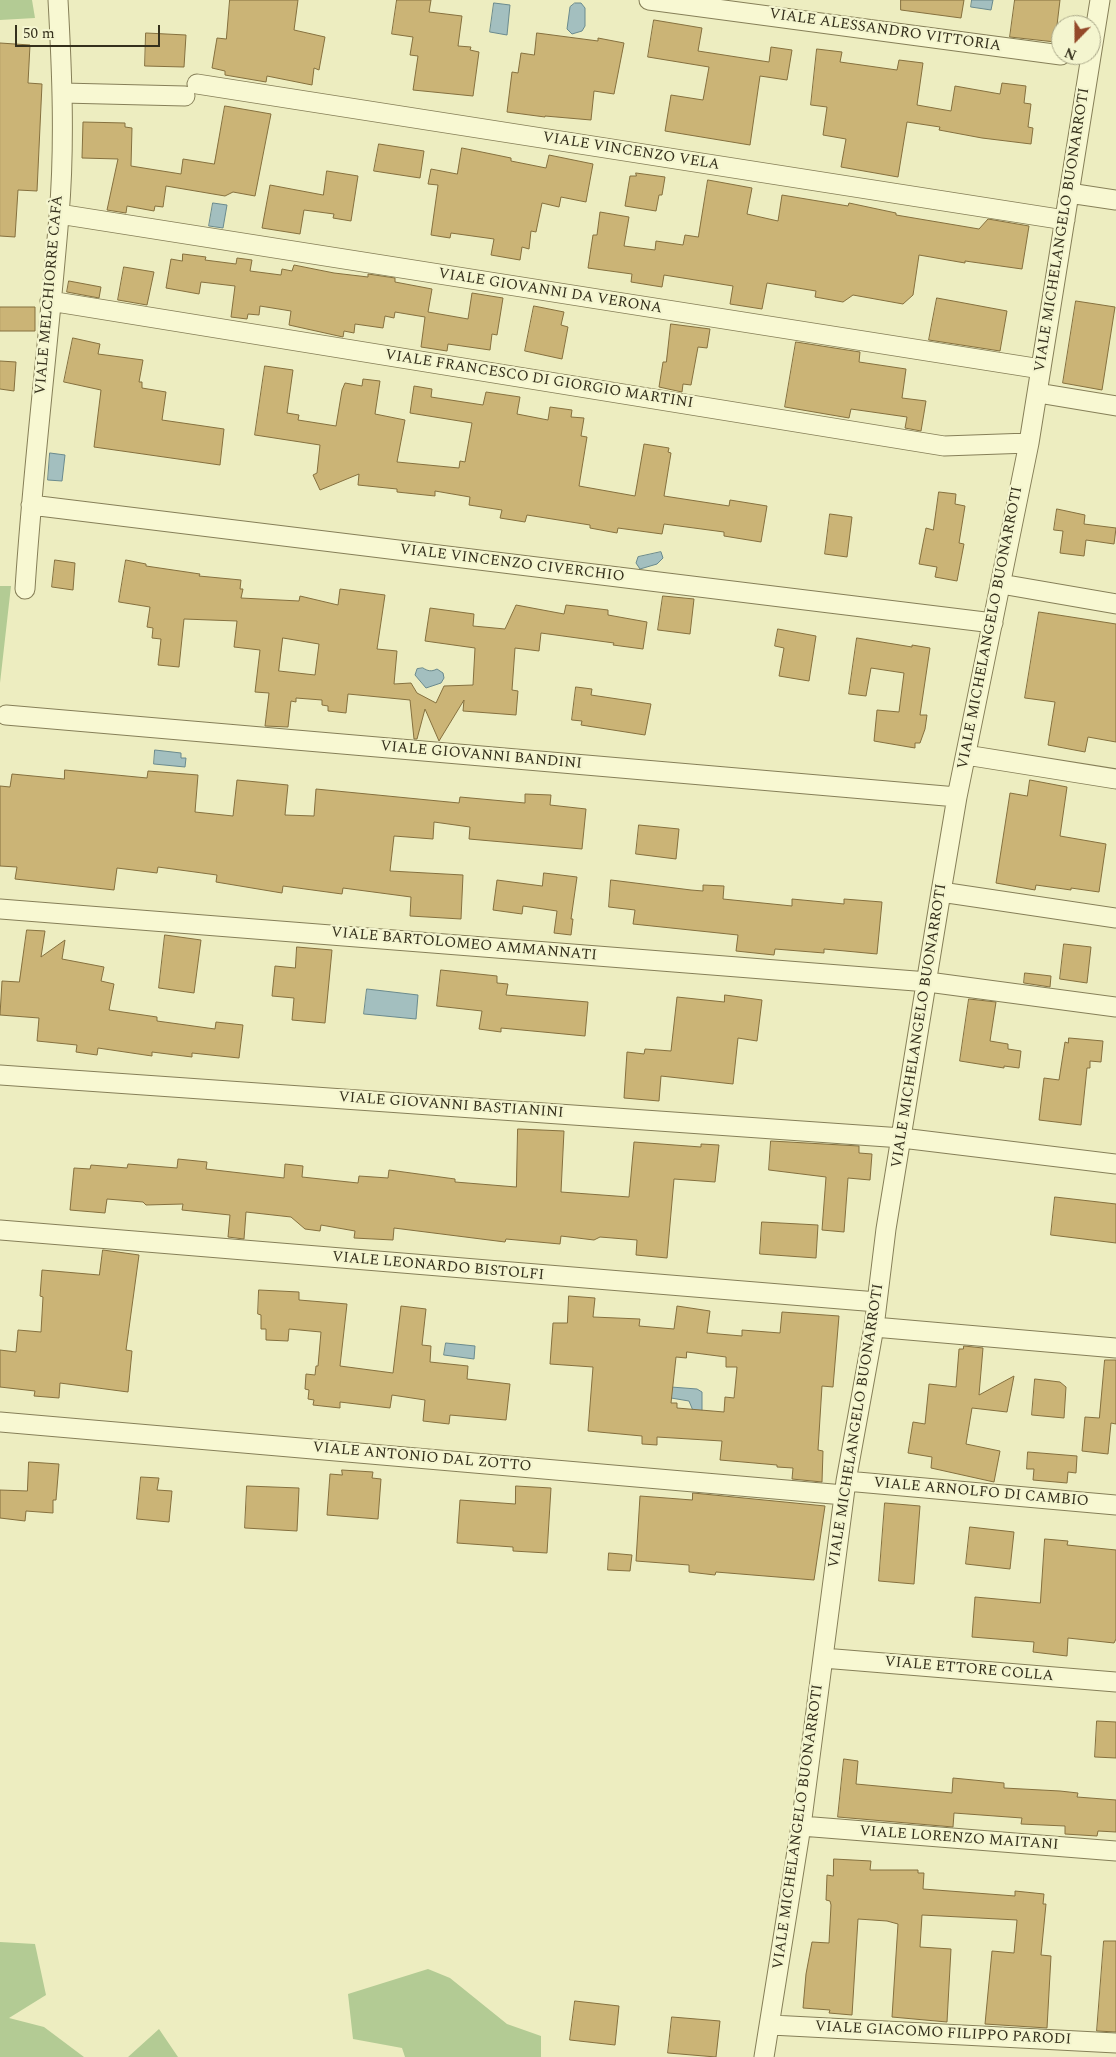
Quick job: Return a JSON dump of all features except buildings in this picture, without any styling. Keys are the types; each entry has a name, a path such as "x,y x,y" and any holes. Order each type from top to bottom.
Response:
{"street":[{"name":"VIALE MELCHIORRE CAFÀ","path":"25,589 31,505 59,214 63,93 58,0"},
{"name":"VIALE ALESSANDRO VITTORIA","path":"649,0 1051,54"},
{"name":"VIALE MICHELANGELO BUONARROTI","path":"1098,15 1100,0"},
{"name":"VIALE MICHELANGELO BUONARROTI","path":"764,2057 771,2025 801,1826 845,1488 874,1327 886,1229 928,982 941,892 957,797 1029,443 1090,65"},
{"name":"VIALE VINCENZO VELA","path":"63,93 191,90 1065,220"},
{"path":"1069,193 1116,200"},
{"name":"VIALE GIOVANNI DA VERONA","path":"59,214 1041,369"},
{"name":"VIALE FRANCESCO DI GIORGIO MARTINI","path":"50,301 944,446 1029,443"},
{"path":"1038,393 1116,406"},
{"name":"VIALE VINCENZO CIVERCHIO","path":"31,505 993,623"},
{"path":"1000,584 1116,604"},
{"name":"VIALE GIOVANNI BANDINI","path":"6,715 957,797"},
{"path":"966,755 1116,779"},
{"path":"941,892 1116,918"},
{"name":"VIALE BARTOLOMEO AMMANNATI","path":"0,909 928,982 1116,1007"},
{"name":"VIALE GIOVANNI BASTIANINI","path":"0,1075 902,1138 1116,1164"},
{"name":"VIALE LEONARDO BISTOLFI","path":"0,1230 877,1302"},
{"path":"874,1327 1116,1348"},
{"name":"VIALE ANTONIO DAL ZOTTO","path":"0,1422 845,1488"},
{"name":"VIALE ARNOLFO DI CAMBIO","path":"845,1488 1116,1505"},
{"name":"VIALE ETTORE COLLA","path":"823,1658 1116,1682"},
{"name":"VIALE LORENZO MAITANI","path":"801,1826 1116,1851"},
{"name":"VIALE GIACOMO FILIPPO PARODI","path":"771,2025 1116,2043"}],"green space":[{"path":"0,0 32,0 35,18 0,20"},
{"path":"0,586 11,586 0,683"},
{"path":"0,1942 35,1944 46,1995 9,2018 44,2027 84,2057 0,2057"},
{"path":"428,1969 450,1978 507,2024 541,2036 541,2057 405,2057 402,2048 353,2039 348,1994"},
{"path":"159,2029 178,2057 128,2057"}],"water":[{"path":"972,0 993,0 991,10 971,7"},
{"path":"494,3 510,5 507,35 490,32"},
{"path":"575,3 581,3 585,8 585,26 582,31 572,34 567,29 570,7"},
{"path":"213,203 227,205 223,228 209,226"},
{"path":"50,453 65,455 62,481 48,480"},
{"path":"661,552 663,558 657,564 640,569 636,563 638,557"},
{"path":"423,668 430,671 437,669 443,673 444,678 441,683 426,688 415,675 417,669"},
{"path":"155,750 181,753 181,758 186,758 185,767 154,764"},
{"path":"367,989 418,995 416,1019 364,1014"},
{"path":"446,1343 475,1346 474,1359 444,1355"},
{"path":"671,1387 697,1389 702,1392 702,1414 694,1413 689,1401 671,1398"}]}
